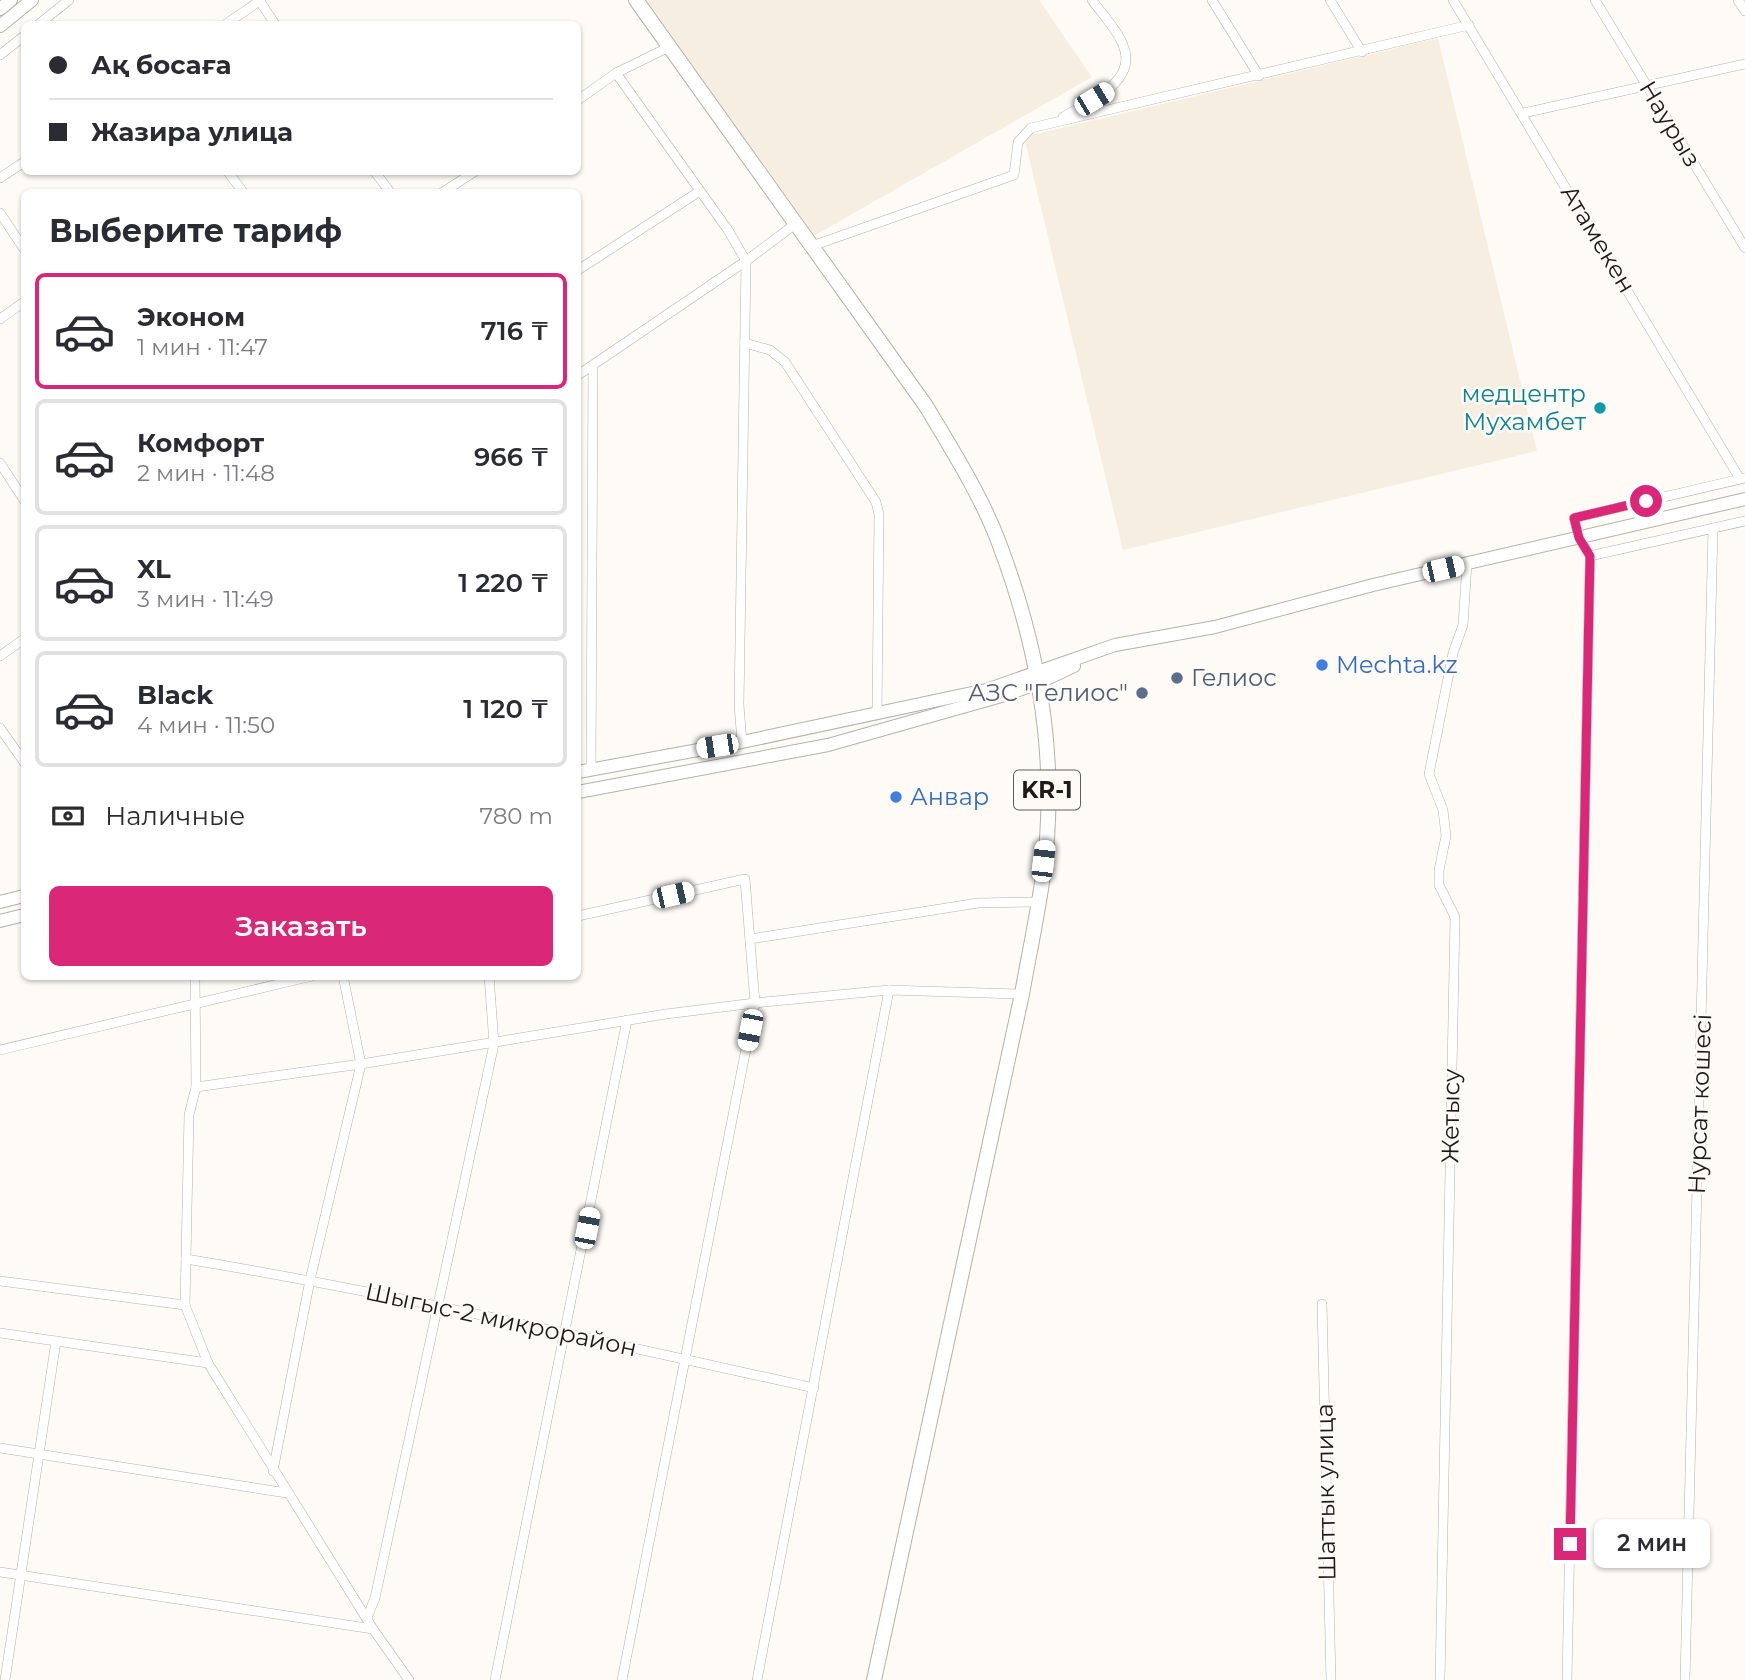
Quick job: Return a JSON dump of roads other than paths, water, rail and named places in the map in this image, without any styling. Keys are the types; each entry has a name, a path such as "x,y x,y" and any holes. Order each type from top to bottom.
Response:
{"main road":[{"path":"0,9 11,0"},
{"path":"0,26 32,0"},
{"name":"KR-1","path":"639,1 809,247 926,407 964,472 998,541 1023,615 1037,678 1045,747 1048,822 1038,902 1022,994 874,1680"},
{"path":"581,791 828,745 1037,678 1115,645 1215,627 1466,564 1745,499"},
{"path":"581,771 742,742 1037,678"},
{"path":"616,763 618,784"},
{"path":"0,902 21,897"},
{"path":"0,921 21,916"}],"street":[{"path":"43,21 69,0"},
{"path":"230,21 260,0 273,21"},
{"path":"1055,123 1113,87 1123,75 1126,59 1124,45 1092,0"},
{"path":"1212,0 1259,76"},
{"path":"1330,0 1362,52"},
{"name":"Атамекен","path":"1453,0 1743,478"},
{"name":"Наурыз","path":"1595,0 1745,248"},
{"path":"1738,0 1745,11"},
{"path":"809,247 1014,175 1016,150 1023,134 1031,128 1469,26"},
{"path":"0,55 21,38"},
{"path":"581,98 616,73 669,47"},
{"path":"1523,113 1745,64"},
{"path":"616,73 746,261 739,705 742,742"},
{"path":"0,178 21,164"},
{"path":"448,189 469,175"},
{"path":"581,268 699,191"},
{"path":"0,213 21,244"},
{"path":"581,373 746,261 794,225"},
{"path":"0,319 21,304"},
{"path":"745,343 769,350 785,362 876,502 879,514 877,713"},
{"path":"591,769 593,365"},
{"path":"0,463 21,495"},
{"path":"1567,1680 1590,556 1579,538 1574,518 1743,478"},
{"path":"1590,556 1745,521"},
{"name":"Нурсат кошесi","path":"1685,1680 1713,528"},
{"name":"Жетысу","path":"1440,1680 1455,917 1439,885 1438,870 1446,836 1443,810 1429,774 1453,653 1463,625 1466,564"},
{"path":"0,656 21,641"},
{"path":"0,728 21,758"},
{"path":"581,915 745,879 755,1003 622,1680"},
{"path":"750,939 978,903 1038,902"},
{"path":"195,980 195,1087 189,1115 185,1306 208,1363 373,1629 409,1680"},
{"path":"0,1051 295,980"},
{"path":"273,1471 310,1280 362,1064 345,980"},
{"path":"367,1618 375,1598 494,1044 489,980"},
{"path":"757,1680 888,990"},
{"path":"195,1087 494,1044 627,1020 755,1003 888,990 1022,994"},
{"path":"495,1680 567,1332 627,1020"},
{"name":"Шыгыс-2 микрорайон","path":"186,1259 310,1280 567,1332 814,1388"},
{"path":"0,1281 185,1306"},
{"name":"Шаттык улица","path":"1322,1304 1331,1680"},
{"path":"0,1333 208,1363"},
{"path":"5,1680 23,1576 56,1341"},
{"path":"0,1448 287,1493"},
{"path":"0,1572 373,1629"}],"place":[{"name":"медцентр Мухамбет","path":"1600,408"},
{"name":"Mechta.kz","path":"1322,665"},
{"name":"Гелиос","path":"1177,678"},
{"name":"АЗС \"Гелиос\"","path":"1142,693"},
{"name":"Анвар","path":"896,797"}]}
